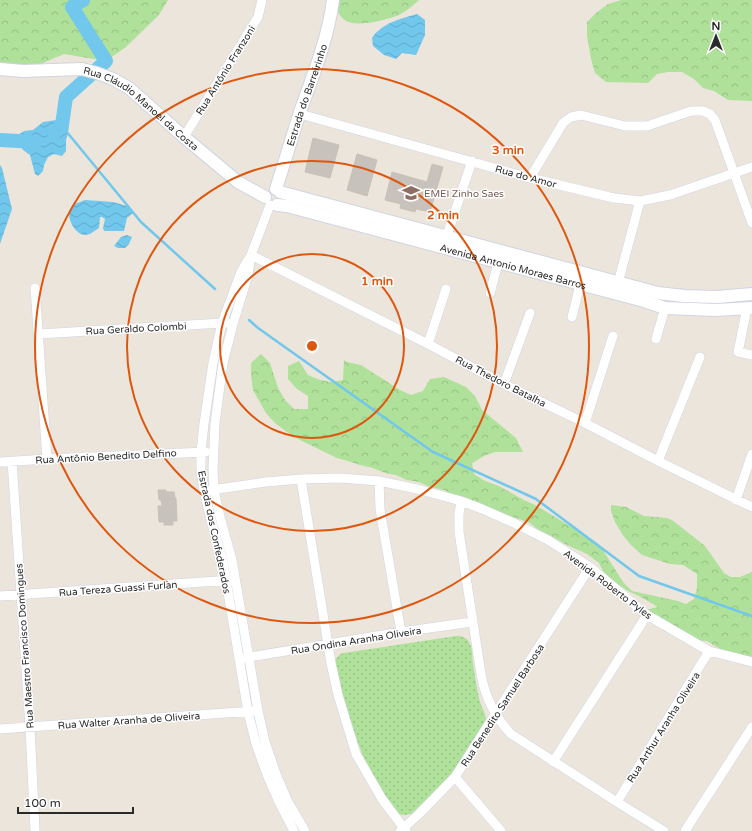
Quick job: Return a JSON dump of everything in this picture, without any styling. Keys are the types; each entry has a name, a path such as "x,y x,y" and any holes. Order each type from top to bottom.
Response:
{"street":[{"name":"Rua Antônio Franzoni","path":"184,137 258,17 262,0"},
{"name":"Estrada do Barreirinho","path":"278,191 300,114 325,42 333,0"},
{"name":"Rua Cláudio Manoel da Costa","path":"0,69 23,71 82,69 113,79 129,88 238,182 271,202"},
{"path":"530,178 563,123 571,117 581,115 625,126 647,126 691,112 703,111 710,114 715,120 752,223"},
{"name":"Rua do Amor","path":"300,114 530,178 614,198 640,201 670,195 752,167"},
{"path":"444,242 472,161"},
{"path":"271,202 266,192 270,189 278,191"},
{"name":"Avenida Antonio Moraes Barros","path":"278,191 444,242"},
{"path":"615,294 640,201"},
{"name":"Avenida Antonio Moraes Barros","path":"271,202 499,256 618,282 658,293 684,296 717,297 752,294"},
{"name":"Estrada dos Confederados","path":"231,580 223,562 204,491 201,469 201,452 213,363 222,323 241,272 251,255 271,202"},
{"name":"Estrada dos Confederados","path":"251,255 248,275 223,363 213,451 214,490 232,560 231,580 244,658 248,712 256,744 268,777 294,831"},
{"name":"Rua Thedoro Batalha","path":"251,255 752,508"},
{"path":"490,293 499,256"},
{"name":"Avenida Antonio Moraes Barros","path":"499,256 580,285 665,308 716,310 750,308"},
{"path":"572,316 580,285"},
{"path":"35,288 47,459"},
{"path":"428,344 446,289"},
{"path":"656,339 665,308"},
{"path":"750,308 738,352 752,355"},
{"path":"504,384 530,313"},
{"name":"Rua Geraldo Colombi","path":"39,334 222,323 233,324"},
{"path":"585,423 613,336"},
{"path":"658,461 700,357"},
{"name":"Rua Antônio Benedito Delfino","path":"0,462 213,451"},
{"path":"736,500 752,454"},
{"name":"Rua Maestro Francisco Domingues","path":"12,461 30,727 35,831"},
{"name":"Avenida Roberto Pyles","path":"204,491 266,482 340,478 379,481 417,489 461,501 510,521 548,540 590,567 647,615 709,652 752,662"},
{"path":"301,479 331,664 338,695 356,754 382,799 403,830"},
{"path":"379,481 380,509 401,632"},
{"path":"461,501 459,532 472,622 483,685 487,698 496,715 503,726 511,734 664,831"},
{"name":"Rua Benedito Samuel Barbosa","path":"403,830 455,777 590,567"},
{"name":"Rua Tereza Guassi Furlan","path":"0,596 231,580"},
{"path":"553,762 647,615"},
{"name":"Rua Ondina Aranha Oliveira","path":"244,658 472,622"},
{"name":"Rua Arthur Aranha Oliveira","path":"617,802 709,652"},
{"name":"Estrada dos Confederados","path":"244,658 265,742 276,774 287,800 305,831"},
{"name":"Rua Walter Aranha de Oliveira","path":"0,729 258,711"},
{"path":"685,831 752,727"},
{"path":"455,777 501,831"}],"green space":[{"path":"0,0 168,0 159,15 126,47 106,61 64,54 38,65 0,63"},
{"path":"335,0 419,0 399,15 388,19 376,22 352,23 345,20 339,14 336,8"},
{"path":"621,0 752,0 752,101 728,100 714,91 703,88 694,79 682,72 657,74 648,83 606,82 595,73 587,36 587,22 608,4"},
{"path":"261,354 270,363 278,388 285,400 294,409 308,409 308,396 297,389 288,379 288,366 299,361 308,375 320,380 331,382 343,380 344,360 361,365 400,390 411,395 423,391 430,379 444,377 466,387 475,396 482,410 516,438 523,452 495,452 484,456 472,463 474,474 485,481 499,486 535,505 585,535 601,547 623,582 632,591 686,604 694,599 697,588 697,574 683,565 670,564 642,555 622,534 615,522 611,511 611,505 626,507 644,516 667,518 672,520 705,546 724,573 731,577 740,577 752,572 752,659 723,651 707,641 686,640 664,631 641,611 658,607 617,584 605,575 599,563 587,554 542,533 530,523 471,504 444,490 337,458 298,439 275,423 266,413 253,390 251,363"},
{"path":"456,636 465,638 470,644 477,689 486,721 455,771 411,814 399,814 395,811 380,789 363,756 348,717 335,667 335,660 340,654 344,653"}],"water":[{"path":"417,14 425,20 425,35 416,55 402,53 396,59 384,55 373,46 372,38 386,25"},
{"path":"63,119 69,124 66,140 66,151 62,156 54,154 48,157 43,171 38,176 35,174 30,155 23,150 18,141 18,135 24,131 33,130 43,122"},
{"path":"0,165 12,209 0,244"},
{"path":"85,200 113,202 127,206 133,213 127,218 124,231 104,231 103,228 105,219 100,217 99,228 90,234 84,235 79,233 71,224 69,212 73,205"},
{"path":"127,235 132,237 129,244 125,248 118,248 114,246 121,237"}],"building":[{"path":"313,138 339,145 330,178 305,172"},
{"path":"357,154 377,160 367,196 347,190"},
{"path":"432,164 443,167 430,212 416,209 415,212 400,208 401,204 385,200 392,172 427,182"},
{"path":"158,490 174,492 176,498 177,521 173,521 173,525 164,525 164,522 159,522 158,506 162,506 161,500 159,500"}],"waterway":[{"path":"54,133 62,125 66,97 106,61 72,7 83,0"},
{"path":"66,131 141,222 215,289"},
{"path":"0,140 36,142"},
{"path":"249,320 258,328 433,452 536,499 639,576 752,616"}],"place":[{"name":"EMEI Zinho Saes","path":"411,193"}]}
